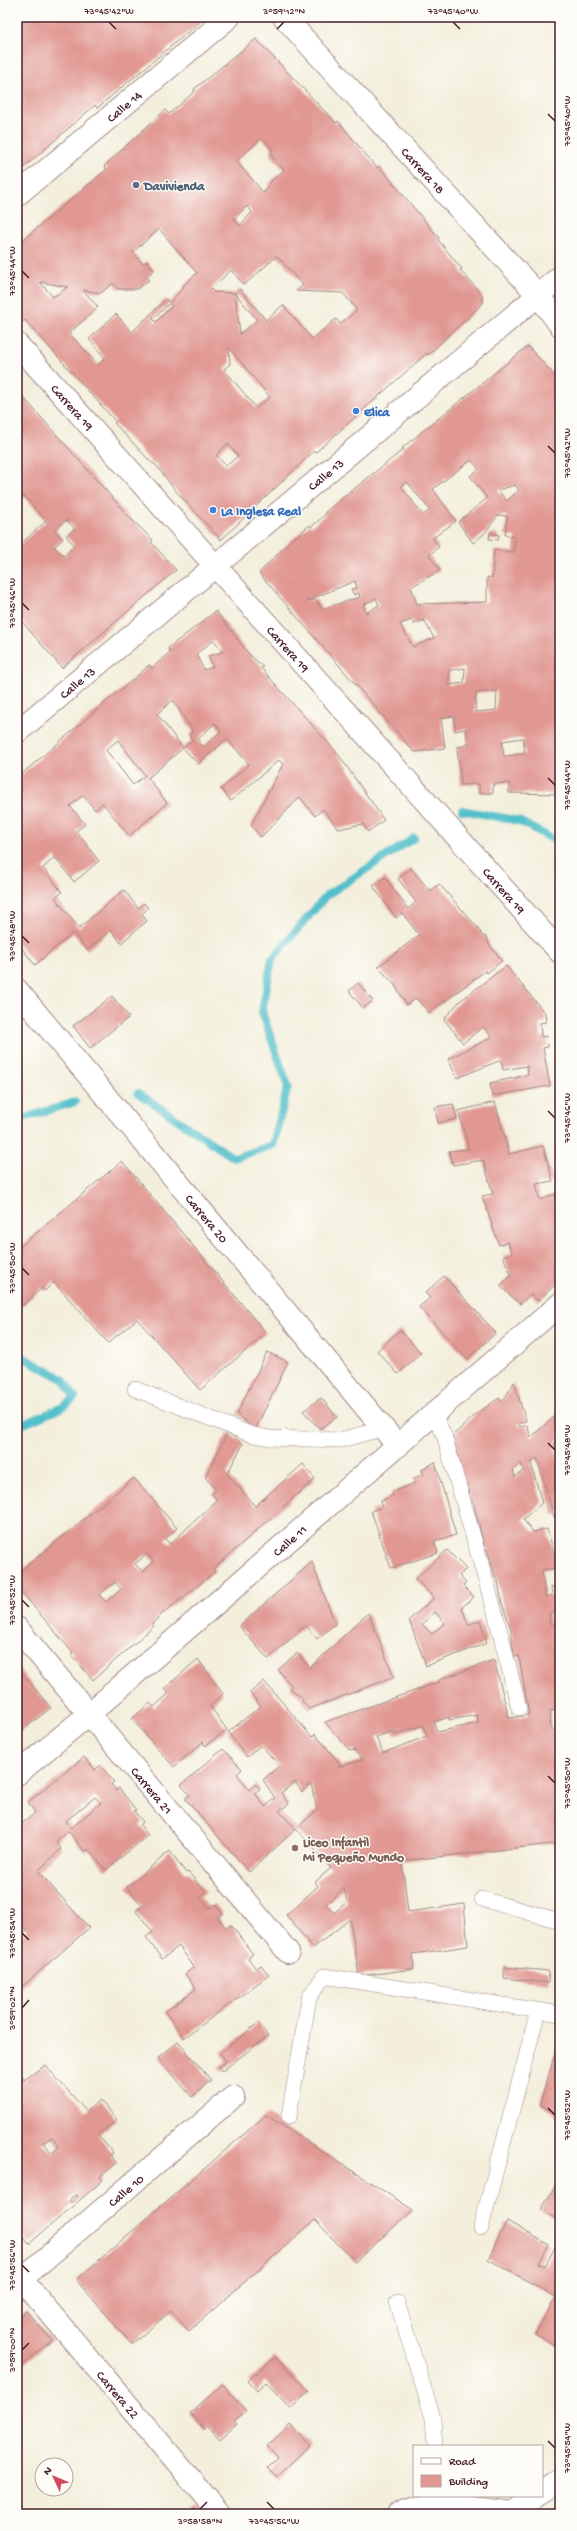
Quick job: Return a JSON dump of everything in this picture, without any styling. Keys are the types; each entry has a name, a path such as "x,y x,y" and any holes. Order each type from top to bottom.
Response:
{"street":[{"name":"Calle 14","path":"17,195 229,17"},
{"name":"Carrera 18","path":"284,17 538,295 560,325"},
{"name":"Calle 13","path":"17,732 560,277"},
{"name":"Carrera 19","path":"17,344 560,952"},
{"name":"Carrera 20","path":"17,990 398,1446"},
{"name":"Calle 11","path":"17,1774 89,1714 560,1304"},
{"name":"Carrera 21","path":"17,1628 288,1952"},
{"name":"Calle 10","path":"18,2279 234,2097"},
{"name":"Carrera 22","path":"18,2279 220,2514"},
{"path":"543,2491 560,2480"},
{"path":"398,2514 436,2500 512,2514 535,2497"}],"lane":[{"path":"135,1389 250,1434 269,1438 341,1440 384,1428"},
{"path":"434,1415 444,1435 519,1708"},
{"path":"482,1899 560,1921"},
{"path":"289,2116 309,1998 324,1976 560,2014"},
{"path":"481,2227 538,2011"},
{"path":"397,2302 432,2418 435,2445"}],"building":[{"path":"17,17 89,17 92,21 97,17 206,17 97,108 95,105 21,170 19,168 17,170"},
{"path":"256,39 336,123 338,121 377,168 379,166 439,238 438,240 462,269 460,270 482,295 483,303 428,355 427,353 316,452 314,451 221,540 175,490 155,464 152,463 114,423 116,422 25,320 22,322 17,316 17,245 107,169 104,166 165,110 169,114 195,91 194,89","holes":["262,138 273,150 270,154 284,170 272,180 264,193 236,161","247,206 252,212 240,226 234,219","159,229 197,273 169,302 166,299 132,332 116,314 89,339 105,358 98,365 69,333 98,307 83,290 101,293 113,283 118,289 137,289 149,280 147,277 154,270 147,261 143,264 133,252","277,256 303,285 296,291 343,293 357,310 340,324 336,319 312,339 283,305 266,320 240,289 235,293 214,292 211,289 231,270 244,285","40,282 68,287 53,297","235,293 257,320 240,334","169,303 172,306 156,322 153,319","229,348 270,397 256,408 224,369 230,364","228,444 238,456 226,466 216,455"]},
{"path":"528,346 560,382 560,794 509,793 509,783 493,784 493,793 479,793 479,784 461,785 457,747 468,745 466,729 455,731 454,716 441,718 445,748 414,752 259,573 291,540 310,525 311,527 326,514 325,512 404,449 402,448","holes":["471,460 479,469 470,476 487,498 458,522 473,543 485,533 498,515 507,516 505,535 515,537 514,552 494,550 492,578 487,577 487,602 417,604 411,587 440,570 429,555 439,547 433,538 456,521 433,489","407,482 430,510 423,515 401,486","515,485 519,490 507,501 498,490","355,581 357,588 351,589 354,595 359,593 360,597 322,609 316,600 306,601","376,598 379,605 366,613 363,605","412,620 414,624 424,620 434,638 413,647 400,624","465,668 464,683 448,685 450,670","497,691 496,710 475,712 476,693","523,738 525,754 504,756 502,741"]},
{"path":"17,390 131,519 153,540 151,542 176,570 62,668 17,616 17,592 21,588 17,584 17,547 46,521 24,496 17,502","holes":["66,520 75,528 66,536 74,545 64,556 54,547 63,539 55,530"]},
{"path":"490,533 499,535 498,540 489,539"},
{"path":"216,611 248,653 263,667 261,668 338,754 384,820 368,832 363,824 338,829 323,809 315,816 300,797 261,837 251,825 283,764 279,760 231,801 221,789 249,764 227,739 198,764 183,748 148,778 167,803 129,836 103,803 95,810 83,795 70,806 85,824 76,831 99,861 74,882 55,857 43,868 62,892 55,898 79,928 124,890 138,908 144,903 148,908 142,914 147,921 121,943 111,930 87,950 73,933 35,965 17,942 17,778 149,665 152,668 170,652 168,648","holes":["214,640 223,652 208,656 213,667 204,670 196,654","173,700 193,732 189,735 192,740 183,748 157,714","215,723 221,731 203,747 198,739","118,740 145,775 133,785 106,750"]},
{"path":"411,868 430,891 439,884 478,928 483,937 485,936 489,942 488,943 502,961 487,973 485,971 429,1013 416,998 407,1005 394,984 378,967 419,935 402,913 396,918 373,886 385,877 408,909 416,902 398,879"},
{"path":"506,966 545,1013 546,1022 540,1023 541,1037 547,1036 548,1047 543,1048 550,1086 492,1096 490,1083 528,1075 527,1066 503,1070 501,1060 457,1078 448,1059 492,1037 483,1027 463,1043 444,1019 460,1001"},
{"path":"358,983 373,1001 363,1008 349,991"},
{"path":"112,996 129,1017 90,1048 73,1026"},
{"path":"495,1102 509,1154 543,1146 553,1181 536,1184 540,1200 555,1194 560,1213 560,1280 538,1301 531,1294 520,1304 500,1286 511,1275 503,1256 512,1253 508,1242 499,1245 482,1196 493,1194 483,1160 453,1165 449,1151 469,1149 458,1111"},
{"path":"453,1104 457,1119 438,1123 435,1107"},
{"path":"122,1161 266,1333 200,1390 137,1319 108,1343 54,1282 45,1291 42,1288 22,1306 17,1297 17,1249"},
{"path":"444,1276 496,1333 467,1359 419,1307 430,1298 425,1293"},
{"path":"400,1330 421,1353 398,1374 377,1351"},
{"path":"267,1352 288,1362 255,1430 237,1414"},
{"path":"514,1382 526,1421 518,1424 520,1427 527,1425 531,1437 560,1412 560,1438 554,1444 560,1465 560,1512 554,1517 537,1458 531,1463 542,1503 523,1519 533,1532 547,1529 557,1563 560,1563 560,1612 549,1613 550,1625 555,1625 558,1652 554,1652 557,1679 560,1679 560,1709 550,1711 551,1730 560,1730 560,1843 402,1861 408,1912 464,1904 468,1946 413,1954 414,1969 359,1976 350,1919 313,1948 286,1915 318,1886 315,1882 331,1868 296,1829 249,1872 185,1799 190,1795 181,1785 223,1749 242,1769 237,1774 249,1790 256,1784 260,1789 255,1793 265,1807 275,1798 263,1780 279,1766 261,1745 247,1757 228,1732 261,1706 250,1693 264,1681 312,1737 315,1734 341,1765 338,1767 363,1760 354,1750 350,1751 325,1722 440,1682 439,1680 494,1660 509,1718 529,1715 519,1656 514,1657 511,1629 502,1603 497,1577 495,1577 487,1549 485,1550 473,1500 470,1503 468,1494 470,1492 468,1485 465,1487 451,1437 482,1409 499,1398 501,1401 505,1398","holes":["521,1463 524,1470 515,1477 513,1470","554,1568 557,1586 551,1587 552,1596 545,1597 542,1570","477,1715 479,1723 437,1732 434,1722 449,1717 449,1720","423,1725 427,1736 383,1753 376,1737 393,1731 395,1735","295,1782 302,1792 311,1784 317,1810 296,1829 279,1811 289,1804 281,1793","344,1888 347,1902 334,1913 326,1904"]},
{"path":"321,1398 337,1417 320,1429 303,1411"},
{"path":"228,1432 243,1444 227,1474 255,1506 303,1464 315,1479 213,1569 215,1572 162,1614 152,1624 154,1626 93,1680 71,1655 73,1653 17,1587 17,1574 134,1478 177,1528 165,1539 170,1544 217,1500 212,1494 216,1490 205,1477","holes":["147,1554 154,1562 143,1572 135,1564","115,1582 121,1589 106,1602 99,1595"]},
{"path":"435,1462 456,1535 434,1541 438,1553 391,1568 371,1511 382,1507 380,1502 393,1495 392,1492 415,1483 414,1478 424,1474 422,1470"},
{"path":"447,1550 466,1569 459,1576 466,1583 463,1586 474,1597 462,1607 468,1625 480,1620 487,1643 426,1666 409,1620 434,1598 415,1579","holes":["435,1612 445,1623 432,1634 422,1624"]},
{"path":"312,1562 335,1624 317,1639 306,1625 268,1659 239,1626"},
{"path":"368,1613 394,1677 309,1709 302,1701 303,1699 290,1688 292,1686 278,1670 297,1653 310,1668"},
{"path":"198,1659 223,1694 210,1706 227,1730 205,1746 203,1742 174,1767 132,1719 150,1703 154,1707 168,1694 164,1689"},
{"path":"17,1667 51,1708 17,1734"},
{"path":"84,1757 95,1770 100,1765 114,1782 111,1784 116,1791 119,1788 136,1810 134,1811 143,1822 140,1825 148,1835 106,1870 88,1849 85,1852 68,1831 56,1841 61,1849 38,1871 89,1928 17,1991 17,1939 27,1930 17,1920 17,1828 35,1813 28,1802","holes":["95,1797 101,1803 71,1828 66,1821"]},
{"path":"170,1851 186,1873 188,1872 206,1892 200,1897 209,1908 215,1904 223,1914 218,1917 226,1928 231,1925 253,1954 248,1958 256,1969 261,1965 269,1975 184,2038 165,2012 196,1989 185,1974 194,1967 179,1946 162,1959 146,1937 153,1932 136,1911 142,1906 127,1887"},
{"path":"559,1894 560,1911 557,1911"},
{"path":"504,1967 549,1971 548,1983 504,1978"},
{"path":"258,2023 268,2036 222,2071 218,2067 226,2061 220,2053"},
{"path":"560,2037 560,2117 540,2104"},
{"path":"178,2042 211,2080 192,2097 158,2058"},
{"path":"45,2065 86,2111 101,2100 117,2120 98,2135 113,2153 110,2155 117,2163 100,2177 103,2180 29,2244 17,2229 17,2075 20,2074 24,2080","holes":["52,2137 59,2147 52,2153 43,2143","76,2194 78,2196 71,2203 69,2200"]},
{"path":"266,2115 413,2210 355,2262 315,2220 189,2331 171,2311 132,2344 76,2280"},
{"path":"560,2178 560,2221 541,2210"},
{"path":"507,2221 549,2245 539,2263 545,2266 555,2247 560,2250 560,2348 535,2334 556,2297 488,2259"},
{"path":"26,2311 52,2340 17,2370 17,2319"},
{"path":"275,2357 309,2392 290,2408 266,2382 257,2391 248,2381"},
{"path":"223,2384 246,2411 234,2421 237,2424 220,2439 208,2426 204,2430 190,2413"},
{"path":"290,2425 310,2445 276,2477 267,2468 278,2457 267,2446"},
{"path":"560,2507 560,2514 548,2514 548,2512"},
{"path":"194,2509 199,2514 188,2514"}],"waterway":[{"path":"462,810 519,821 558,842"},
{"path":"138,1093 234,1158 273,1145 288,1086 262,1012 272,959 327,895 414,838"},
{"path":"17,1120 75,1102"},
{"path":"17,1354 63,1379 75,1397 63,1407 17,1427"}],"place":[{"name":"Davivienda","path":"136,185"},
{"name":"Elica","path":"356,411"},
{"name":"La Inglesa Real","path":"213,510"},
{"name":"Liceo Infantil Mi Pequeño Mundo","path":"295,1848"}]}
